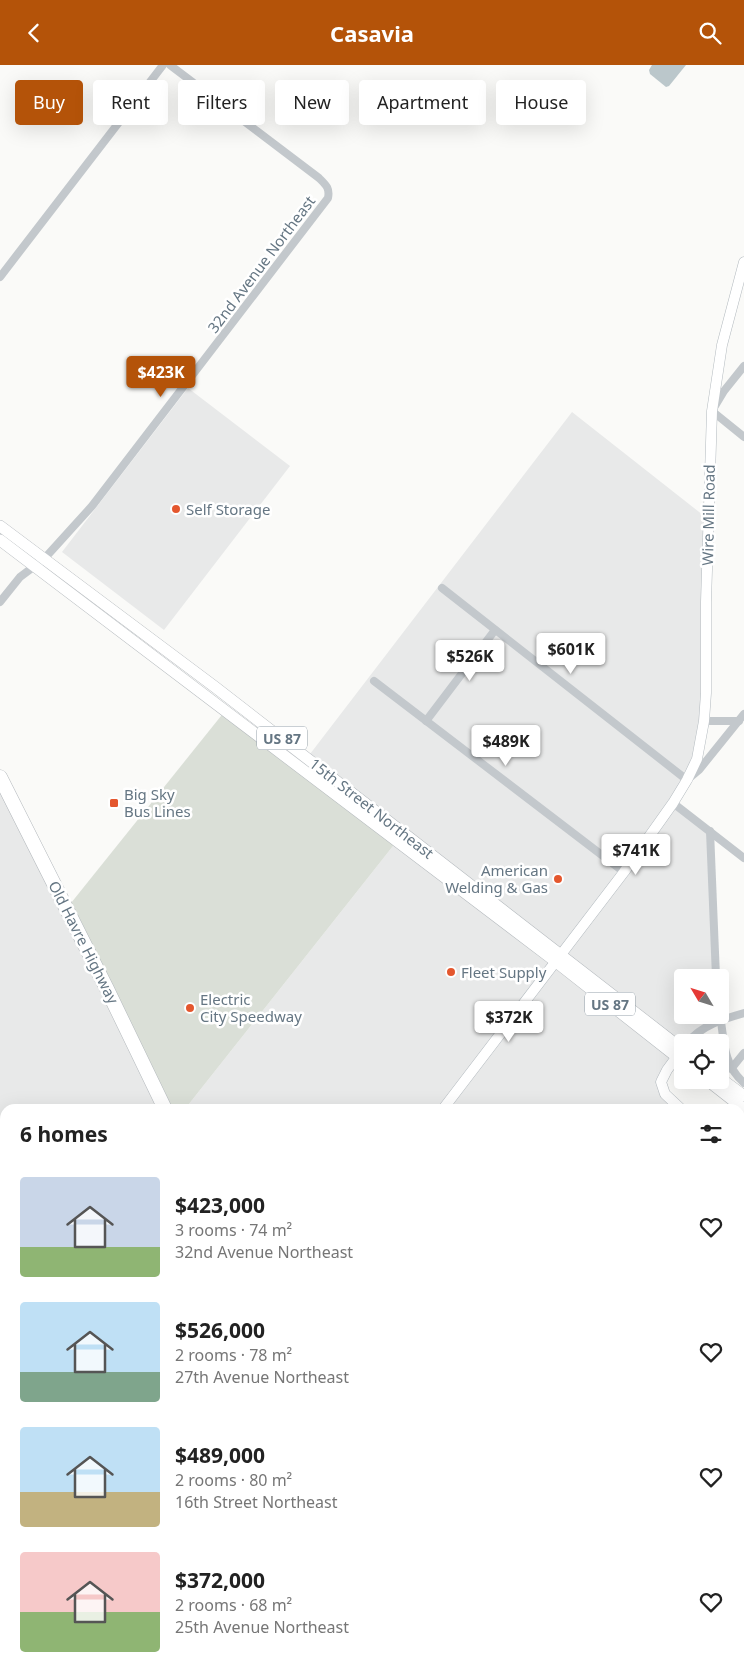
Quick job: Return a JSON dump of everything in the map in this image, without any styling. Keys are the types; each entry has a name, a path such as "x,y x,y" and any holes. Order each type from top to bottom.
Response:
{"highway":[{"name":"Old Havre Highway","path":"0,777 163,1104"}],"main road":[{"name":"15th Street Northeast","path":"0,526 39,563 674,1048"},
{"name":"15th Street Northeast","path":"0,540 39,563"},
{"path":"729,1085 744,1096"},
{"path":"718,1089 738,1104"}],"street":[{"path":"0,277 163,65"},
{"name":"32nd Avenue Northeast","path":"0,602 20,577 39,563 92,506 328,198 327,186 319,178 170,65"},
{"name":"Wire Mill Road","path":"447,1104 624,872 673,803 696,759 704,721 706,693 706,602 712,411 722,345 744,262"},
{"path":"744,366 724,391 712,411 744,437"},
{"path":"442,588 689,775 699,770 744,714"},
{"path":"426,721 495,630"},
{"path":"374,681 624,872"},
{"path":"704,721 738,721"},
{"path":"673,803 744,858"},
{"path":"710,831 716,969"},
{"path":"729,1016 744,1013"},
{"path":"696,1034 709,1024"},
{"path":"721,1024 731,1069 744,1083"},
{"path":"731,1069 744,1053"},
{"path":"674,1062 661,1082 665,1094 676,1104"}],"shaded area":[{"path":"652,65 686,65 669,86 666,87 650,74 649,70"},
{"name":"Self Storage","path":"188,388 290,466 164,630 62,552"},
{"path":"572,412 708,519 700,746 673,803 710,831 716,969 674,969 674,1024 715,1024 700,1034 674,1034 674,1037 307,758"},
{"name":"Electric City Speedway","path":"225,711 397,841 189,1104 163,1104 67,908"},
{"path":"0,780 162,1104 0,1104"},
{"path":"397,841 674,1054 674,1061 661,1082 677,1104 189,1104"}],"place":[{"name":"Self Storage","path":"176,509"},
{"name":"Big Sky Bus Lines","path":"114,803"},
{"name":"American Welding & Gas","path":"558,879"},
{"name":"Fleet Supply","path":"451,972"},
{"name":"Electric City Speedway","path":"190,1008"}]}
